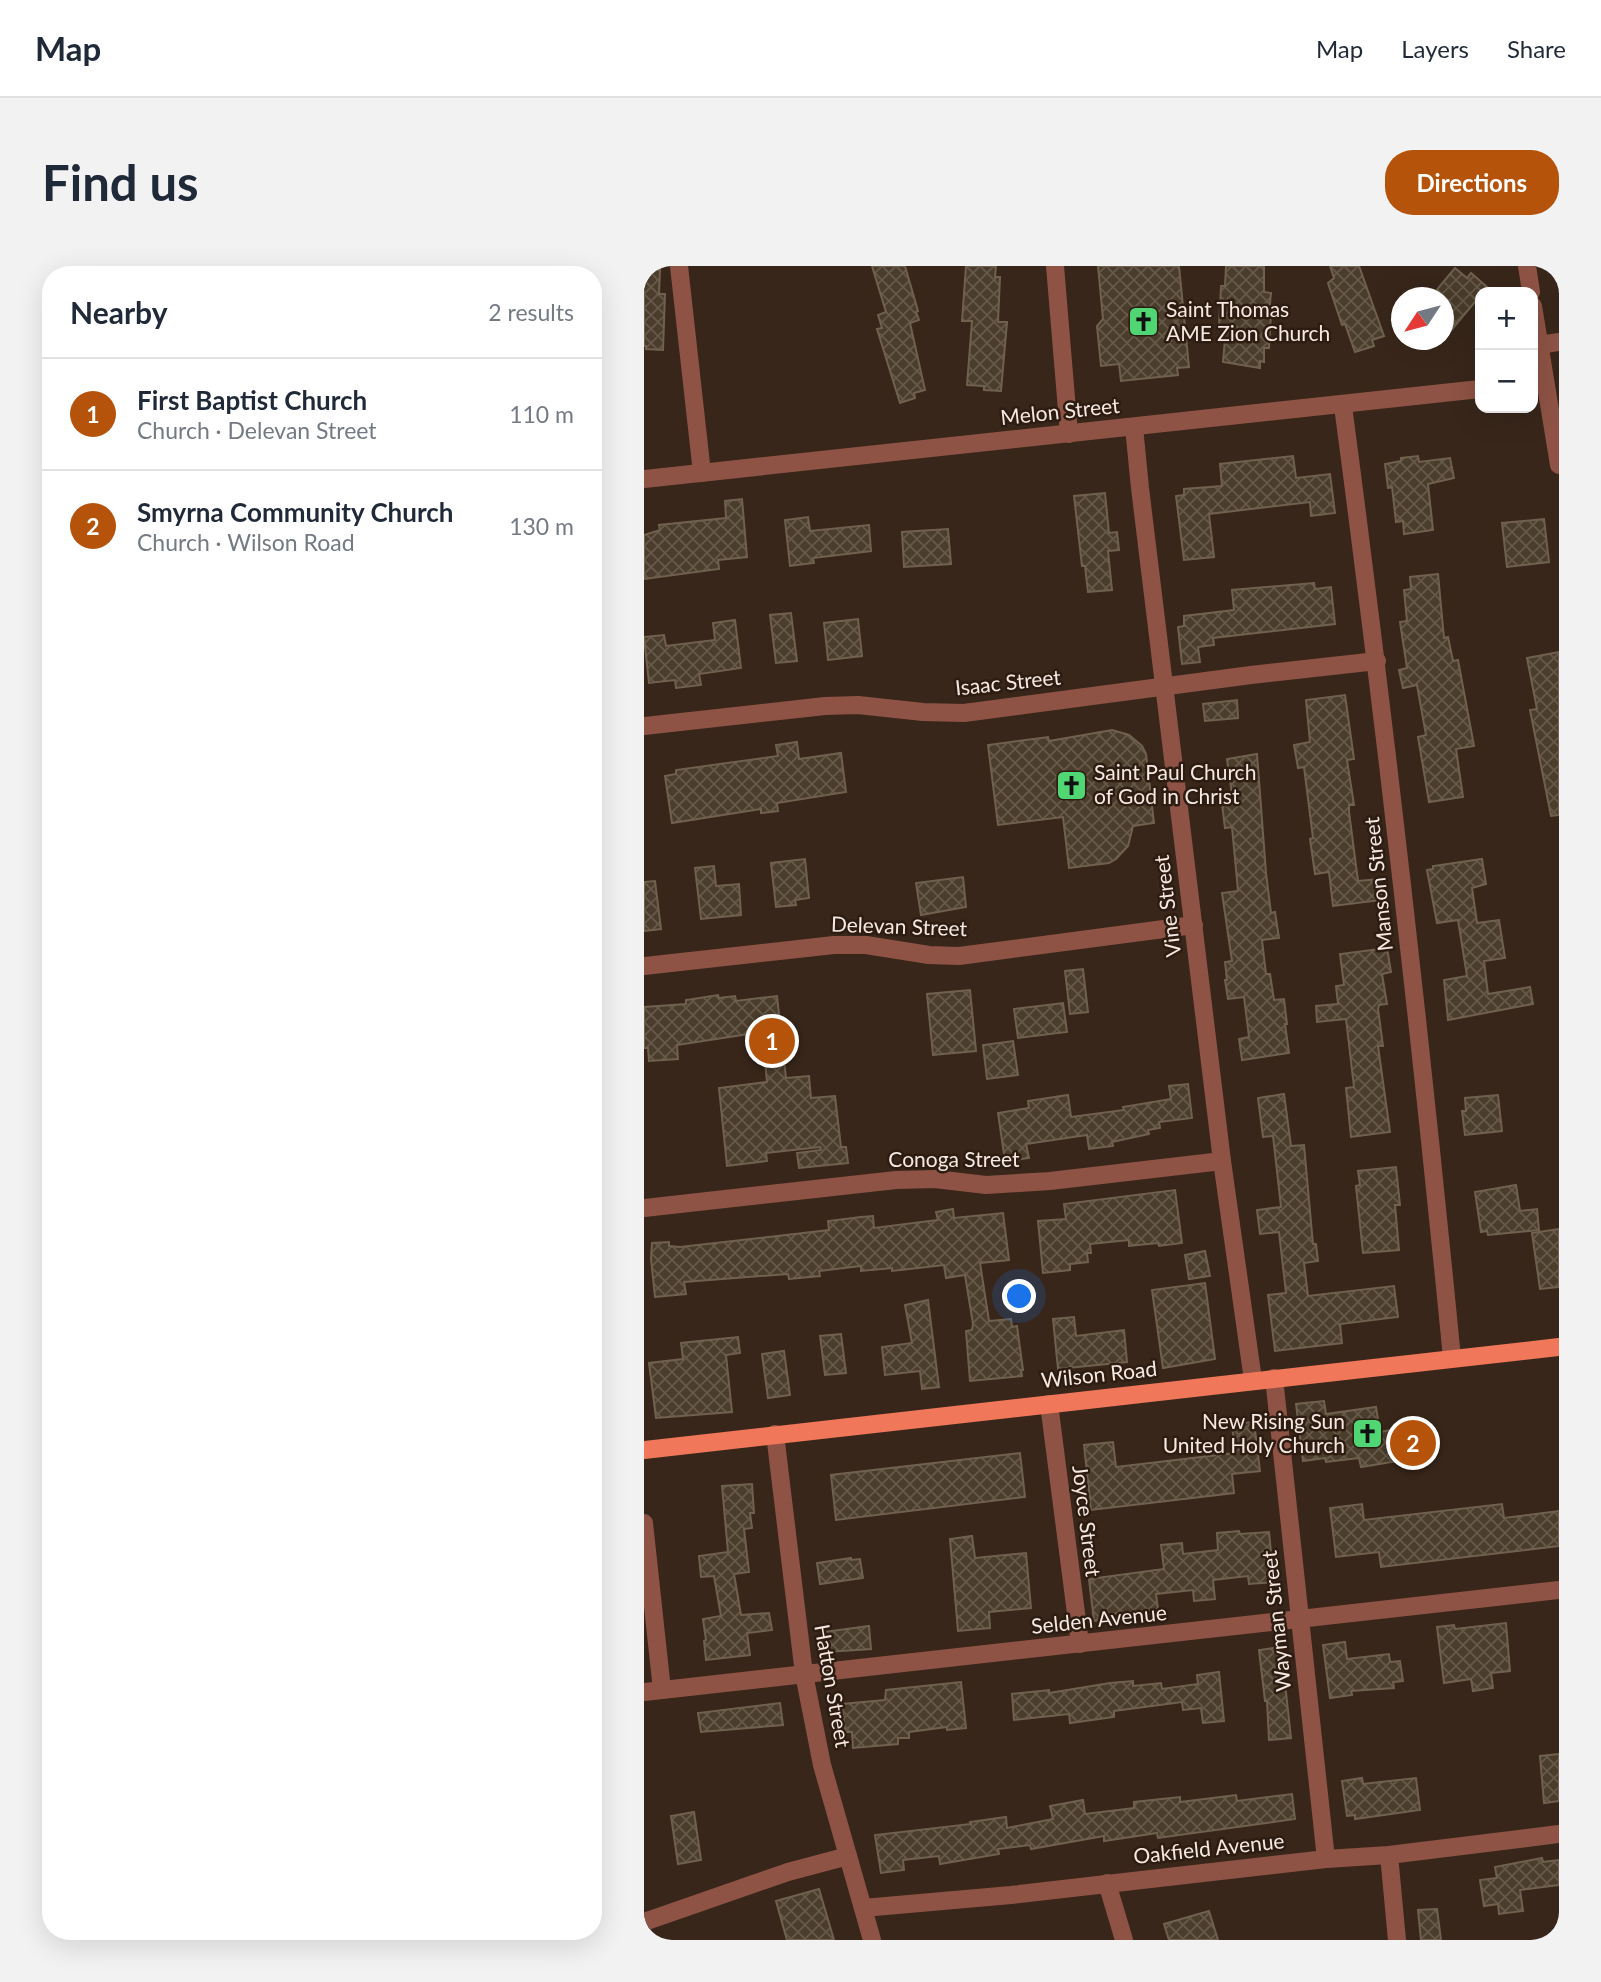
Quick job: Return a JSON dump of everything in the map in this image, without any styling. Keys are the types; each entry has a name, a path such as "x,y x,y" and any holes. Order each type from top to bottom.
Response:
{"main road":[{"name":"Wilson Road","path":"644,1450 1559,1347"}],"street":[{"path":"679,266 702,473"},
{"path":"1055,266 1069,434"},
{"path":"1527,266 1530,287"},
{"path":"1538,338 1539,383 1559,465"},
{"path":"1539,345 1559,342"},
{"name":"Melon Street","path":"644,479 1475,391"},
{"name":"Manson Street","path":"1343,406 1377,661 1452,1358"},
{"name":"Vine Street","path":"1135,426 1140,488 1222,1161 1253,1380"},
{"name":"Isaac Street","path":"644,726 825,706 858,705 964,713 1377,661"},
{"name":"Delevan Street","path":"644,966 834,945 866,945 929,955 959,956 1194,925"},
{"name":"Conoga Street","path":"644,1208 896,1180 935,1179 986,1185 1050,1181 1222,1161"},
{"name":"Wayman Street","path":"1274,1378 1326,1859"},
{"name":"Joyce Street","path":"1049,1404 1080,1644"},
{"name":"Hatton Street","path":"775,1434 804,1674 822,1765 872,1940"},
{"path":"644,1523 653,1691"},
{"name":"Selden Avenue","path":"653,1691 1559,1591"},
{"name":"Oakfield Avenue","path":"863,1908 1326,1859 1389,1856 1559,1833"},
{"path":"644,1922 788,1872 848,1856"},
{"path":"1389,1856 1397,1940"},
{"path":"1107,1883 1124,1940"}],"building":[{"path":"872,266 905,266 918,311 919,320 910,323 925,390 914,393 915,398 900,403 877,329 882,328 878,315 886,312"},
{"path":"966,266 996,266 995,277 1000,277 998,322 1007,322 1001,391 967,385 972,321 962,321"},
{"name":"Saint Thomas AME Zion Church","path":"1098,266 1179,266 1189,367 1177,368 1178,375 1121,381 1119,364 1101,366 1097,326 1103,319"},
{"path":"1226,266 1264,266 1264,292 1271,293 1271,313 1269,348 1264,348 1264,362 1260,361 1260,368 1223,362 1226,328 1219,327 1221,286 1225,286"},
{"path":"1330,266 1359,266 1384,336 1372,340 1374,346 1355,352 1345,324 1342,325 1328,283 1334,278"},
{"path":"1455,268 1467,278 1471,273 1487,287 1475,287 1475,302 1454,327 1454,287 1439,287"},
{"path":"644,270 660,270 659,294 665,294 663,350 646,349 644,346"},
{"path":"1293,456 1296,478 1330,474 1335,513 1311,516 1310,502 1209,514 1214,557 1184,560 1176,496 1184,495 1184,489 1222,486 1220,464"},
{"path":"1418,456 1419,462 1450,458 1454,478 1428,484 1433,530 1404,534 1403,521 1396,522 1392,487 1388,488 1385,464"},
{"path":"1105,493 1109,533 1117,532 1119,550 1108,551 1112,590 1088,592 1085,566 1082,566 1074,496"},
{"path":"742,499 747,557 718,560 719,569 644,579 644,535 660,530 659,525 726,518 725,501"},
{"path":"808,517 810,531 869,525 871,551 813,558 814,563 790,566 785,520"},
{"path":"1544,519 1549,562 1507,567 1502,523"},
{"path":"948,529 951,564 904,567 902,532"},
{"path":"1438,574 1444,638 1448,637 1453,661 1458,660 1474,746 1456,749 1463,797 1429,802 1418,737 1426,735 1417,685 1403,688 1399,670 1407,668 1400,622 1407,621 1404,590 1411,589 1410,577"},
{"path":"1314,583 1315,589 1331,587 1335,624 1213,638 1214,645 1198,647 1200,662 1182,664 1178,627 1184,626 1184,616 1234,610 1232,590"},
{"path":"791,613 797,661 776,663 770,615"},
{"path":"858,619 862,656 828,660 824,623"},
{"path":"735,620 741,668 699,674 701,685 676,688 675,680 649,683 644,637 664,635 666,646 715,640 713,623"},
{"path":"1559,652 1559,815 1551,816 1530,710 1537,709 1527,658"},
{"path":"1345,695 1354,759 1347,760 1354,805 1349,805 1349,812 1358,881 1379,879 1382,900 1333,906 1329,872 1315,874 1304,767 1298,768 1294,745 1310,742 1306,700"},
{"path":"1237,700 1238,718 1205,721 1203,704"},
{"name":"Saint Paul Church of God in Christ","path":"1112,730 1129,735 1142,746 1146,754 1154,823 1133,826 1128,846 1116,859 1109,863 1069,868 1063,817 998,825 988,745 1048,737 1049,741"},
{"path":"797,742 799,759 841,753 846,792 777,803 778,811 761,813 761,809 672,823 665,776 676,774 676,770 778,756 776,745"},
{"path":"1257,754 1266,873 1271,913 1275,912 1279,938 1262,940 1266,974 1270,974 1274,1000 1284,999 1289,1053 1242,1060 1239,1039 1249,1037 1244,997 1228,999 1225,980 1225,962 1232,961 1222,893 1238,891 1232,827 1225,828 1222,804 1233,802 1227,759"},
{"path":"805,859 809,898 795,900 796,905 776,907 771,863"},
{"path":"1482,859 1486,884 1472,888 1477,923 1499,920 1505,958 1484,961 1488,994 1530,987 1533,1004 1448,1020 1444,980 1467,976 1458,920 1437,923 1427,870 1433,869 1433,866"},
{"path":"714,866 716,886 739,884 741,915 701,919 695,868"},
{"path":"963,877 966,907 921,915 916,883"},
{"path":"655,881 661,929 644,931 644,882"},
{"path":"1387,948 1391,972 1382,974 1387,1004 1379,1005 1378,1009 1383,1046 1378,1046 1390,1132 1351,1137 1346,1088 1354,1087 1346,1019 1317,1022 1316,1006 1338,1004 1336,986 1344,985 1340,954"},
{"path":"1083,969 1088,1012 1070,1014 1065,971"},
{"path":"970,990 976,1051 933,1055 927,994"},
{"path":"718,995 719,998 735,996 736,1001 777,996 786,1078 809,1076 811,1098 835,1096 841,1147 846,1147 848,1163 799,1168 797,1153 821,1150 820,1147 766,1153 767,1161 727,1166 719,1088 767,1082 762,1032 677,1045 678,1059 649,1061 648,1048 644,1048 644,1007 686,1004 686,1000"},
{"path":"1063,1003 1067,1032 1018,1038 1014,1009"},
{"path":"1013,1041 1018,1075 987,1079 983,1045"},
{"path":"1188,1084 1192,1118 1159,1122 1160,1128 1148,1130 1149,1134 1112,1142 1113,1146 1089,1149 1087,1135 1026,1144 1029,1158 1005,1161 998,1113 1029,1108 1028,1101 1068,1095 1071,1117 1124,1110 1123,1107 1171,1099 1169,1086"},
{"path":"1284,1094 1291,1146 1304,1145 1313,1244 1316,1244 1318,1261 1304,1263 1308,1296 1394,1286 1398,1317 1340,1324 1342,1343 1275,1351 1268,1295 1286,1293 1279,1232 1260,1234 1257,1210 1281,1207 1273,1136 1263,1137 1258,1098"},
{"path":"1498,1095 1502,1131 1465,1135 1462,1111 1466,1111 1465,1098"},
{"path":"1396,1167 1400,1205 1395,1205 1399,1250 1363,1253 1356,1186 1360,1185 1358,1171"},
{"path":"1516,1185 1520,1211 1537,1209 1539,1230 1488,1235 1487,1231 1481,1232 1475,1192"},
{"path":"1175,1190 1182,1243 1129,1246 1129,1240 1090,1244 1088,1262 1070,1264 1070,1270 1043,1273 1038,1221 1066,1219 1064,1204"},
{"path":"953,1209 954,1218 1003,1213 1009,1260 980,1263 989,1321 1011,1319 1012,1327 1017,1326 1022,1376 970,1381 966,1331 972,1330 973,1324 965,1275 946,1278 944,1265 892,1271 892,1268 861,1271 861,1266 819,1271 820,1276 789,1279 788,1274 684,1282 686,1294 655,1297 652,1243 669,1242 669,1246 680,1247 829,1230 828,1221 873,1216 874,1228 938,1220 936,1212"},
{"path":"1559,1229 1559,1287 1540,1289 1532,1233"},
{"path":"1205,1251 1210,1276 1189,1279 1185,1255"},
{"path":"1205,1283 1215,1359 1163,1368 1152,1290"},
{"path":"928,1300 939,1387 922,1389 920,1371 885,1375 882,1347 912,1343 905,1305"},
{"path":"1074,1317 1076,1336 1124,1330 1127,1362 1058,1369 1053,1319"},
{"path":"841,1334 846,1373 825,1375 820,1336"},
{"path":"738,1337 740,1353 726,1355 732,1412 656,1418 649,1363 683,1359 681,1343"},
{"path":"784,1351 790,1395 768,1398 762,1354"},
{"path":"1324,1401 1326,1414 1376,1407 1380,1432 1402,1428 1406,1456 1398,1457 1398,1461 1361,1467 1359,1458 1326,1462 1325,1458 1303,1461 1296,1404"},
{"path":"1254,1422 1260,1471 1232,1474 1234,1493 1091,1510 1084,1445 1113,1442 1116,1467 1235,1453 1232,1424"},
{"path":"1020,1453 1025,1497 836,1520 831,1475"},
{"path":"752,1484 752,1528 744,1529 749,1572 734,1574 741,1615 769,1613 772,1630 747,1633 750,1655 706,1660 703,1619 721,1616 714,1576 701,1577 699,1556 728,1552 722,1486"},
{"path":"1362,1504 1364,1520 1502,1504 1504,1518 1559,1511 1559,1546 1381,1567 1379,1552 1336,1557 1330,1508"},
{"path":"1239,1531 1240,1534 1269,1532 1274,1582 1249,1584 1248,1576 1213,1580 1215,1599 1194,1601 1193,1590 1156,1594 1158,1609 1111,1614 1111,1619 1094,1621 1089,1579 1164,1569 1161,1545 1182,1543 1183,1554 1218,1550 1217,1533"},
{"path":"972,1536 975,1558 1026,1553 1031,1608 989,1612 990,1628 958,1631 950,1539"},
{"path":"860,1559 863,1578 820,1584 817,1563"},
{"path":"1506,1623 1510,1671 1491,1673 1493,1688 1473,1691 1471,1679 1444,1683 1437,1627 1454,1625 1455,1629"},
{"path":"869,1626 871,1649 826,1652 824,1632"},
{"path":"1345,1642 1347,1659 1389,1654 1390,1662 1400,1661 1403,1681 1393,1682 1394,1688 1351,1691 1352,1695 1330,1698 1323,1645"},
{"path":"1281,1647 1291,1738 1269,1740 1267,1701 1259,1650"},
{"path":"1219,1672 1224,1721 1203,1723 1201,1708 1183,1710 1182,1702 1114,1711 1114,1717 1070,1723 1069,1714 1014,1720 1012,1694 1049,1690 1049,1693 1133,1681 1133,1686 1161,1683 1162,1689 1198,1684 1197,1675"},
{"path":"961,1682 966,1728 947,1730 947,1727 909,1732 909,1738 898,1738 898,1744 853,1748 852,1732 845,1732 842,1704 885,1700 886,1690"},
{"path":"780,1703 783,1725 701,1732 698,1713"},
{"path":"1559,1754 1559,1801 1544,1803 1540,1756"},
{"path":"1362,1778 1363,1784 1416,1778 1420,1810 1355,1819 1355,1815 1347,1816 1342,1781"},
{"path":"1292,1794 1295,1819 1158,1838 1157,1833 1104,1841 1104,1836 1031,1849 1030,1845 998,1849 999,1854 940,1864 939,1856 903,1860 904,1870 881,1873 875,1835 971,1824 970,1822 1006,1817 1007,1828 1053,1819 1050,1806 1083,1800 1085,1814 1134,1808 1134,1802 1180,1797 1180,1802 1236,1795 1237,1801"},
{"path":"694,1812 701,1860 678,1864 671,1816"},
{"path":"1542,1858 1543,1862 1559,1860 1559,1885 1520,1890 1523,1911 1499,1914 1498,1904 1484,1906 1480,1880 1497,1878 1495,1867"},
{"path":"819,1889 834,1940 787,1940 776,1901"},
{"path":"1437,1909 1441,1940 1421,1940 1418,1910"},
{"path":"1209,1911 1218,1940 1169,1940 1164,1924"}],"place":[{"name":"Saint Thomas AME Zion Church","path":"1143,322"},
{"name":"Saint Paul Church of God in Christ","path":"1071,785"},
{"name":"First Baptist Church","path":"772,1041"},
{"name":"New Rising Sun United Holy Church","path":"1368,1434"},
{"name":"Smyrna Community Church","path":"1413,1443"}]}
